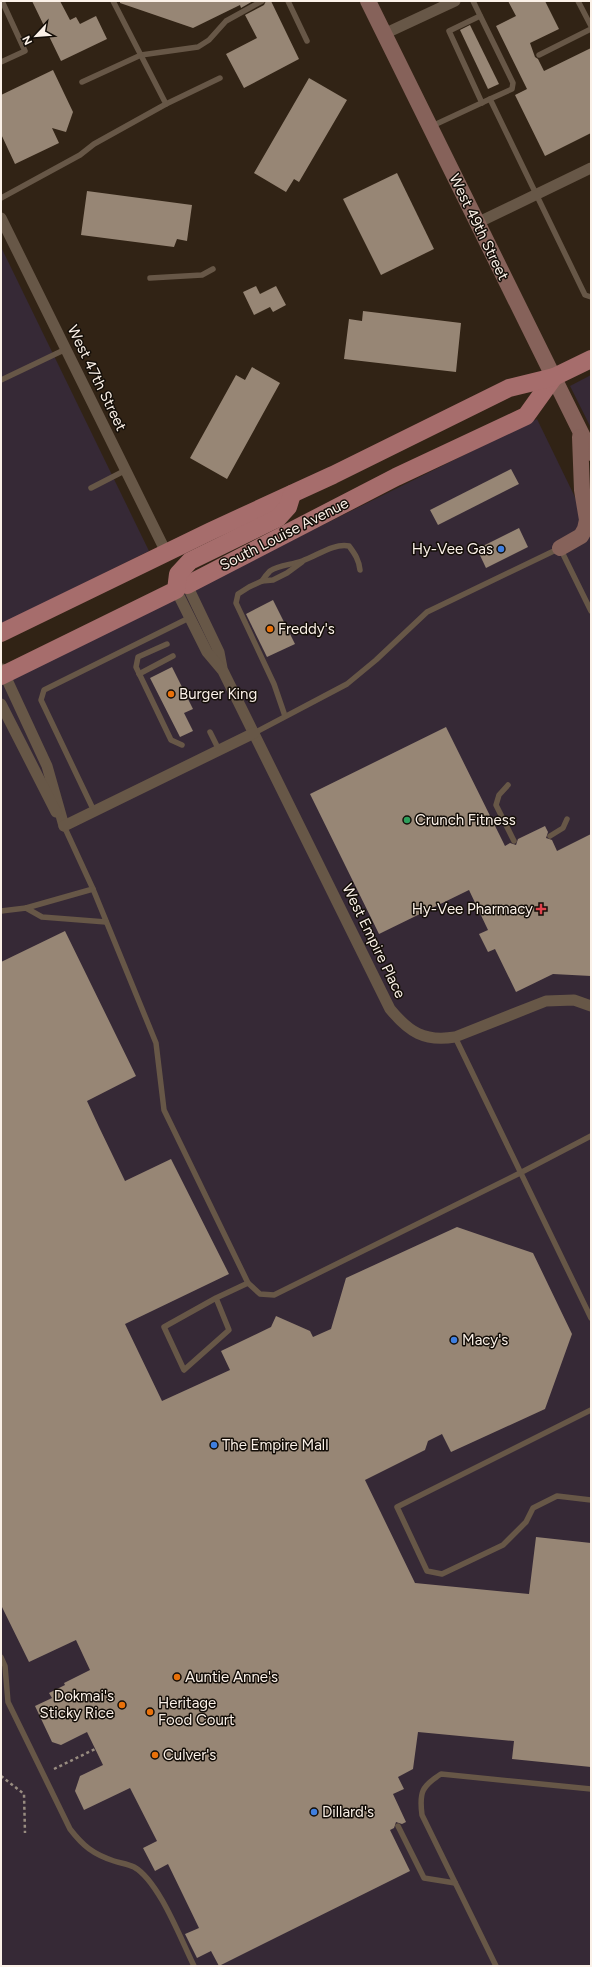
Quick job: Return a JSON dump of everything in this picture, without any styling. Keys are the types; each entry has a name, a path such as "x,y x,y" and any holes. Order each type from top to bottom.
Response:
{"main road":[{"name":"West 49th Street","path":"368,1 591,453"},
{"name":"South Louise Avenue","path":"1,633 166,552 292,494 509,388 554,377 591,359"},
{"name":"South Louise Avenue","path":"2,673 181,588 396,477 526,416 554,377"},
{"path":"560,548 580,536 585,528 587,520 582,490 579,429"},
{"path":"181,588 178,574 190,561 278,518 288,508 292,494"}],"street":[{"path":"384,34 455,1"},
{"path":"478,223 591,168"},
{"name":"West 47th Street","path":"1,218 166,552"},
{"name":"West Empire Place","path":"181,588 189,618 206,652 223,671"},
{"name":"West Empire Place","path":"181,588 218,652 223,671 390,1009 407,1028 418,1035 430,1039 455,1037 546,1001 574,1000 591,1006"},
{"path":"2,673 47,766 64,826"},
{"path":"2,710 45,795 64,826"},
{"path":"64,826 254,733"}],"lane":[{"path":"1,62 25,51 2,1"},
{"path":"113,1 166,104"},
{"path":"82,82 141,56 198,47 209,40 226,21 262,1"},
{"path":"288,1 307,41"},
{"path":"430,127 512,89 513,83 473,1"},
{"path":"539,55 591,27 578,1"},
{"path":"480,16 448,31 482,103"},
{"path":"1,198 80,155 94,144 166,104 220,78"},
{"path":"490,99 585,295 591,297"},
{"path":"150,278 202,275 214,269"},
{"path":"1,380 66,349"},
{"path":"91,488 126,470"},
{"path":"285,716 274,684 236,604 238,594 262,581 273,580 287,573 302,562 335,547 345,545 349,546 355,553 360,570"},
{"path":"254,733 285,716 318,701 347,684 376,660 427,612 560,548 591,611"},
{"path":"262,581 269,572 284,565 302,562"},
{"path":"94,811 41,700 44,690 189,618"},
{"path":"167,644 138,657 136,667 171,740 182,745"},
{"path":"139,674 173,656"},
{"path":"210,732 218,750"},
{"path":"508,785 499,795 496,805 514,841"},
{"path":"550,836 563,828 567,820"},
{"path":"64,826 93,889 156,1043 164,1110 248,1283 260,1294 274,1295 520,1173 591,1136"},
{"path":"1,911 26,908 93,889"},
{"path":"26,908 42,917 106,922"},
{"path":"455,1037 591,1318"},
{"path":"216,1298 229,1330 184,1370 164,1327 216,1298 248,1283"},
{"path":"591,1410 397,1507 427,1571 442,1574 504,1545 526,1522 533,1508 557,1496 591,1500"},
{"path":"1,1657 5,1666 8,1702 70,1829 82,1846 102,1857 134,1867 146,1876 159,1895 194,1966"},
{"path":"496,1966 422,1814 420,1799 427,1782 441,1774 591,1790"},
{"path":"398,1826 424,1878 455,1884"}],"path":[{"path":"54,1769 95,1748"},
{"path":"1,1776 24,1794 26,1833"}],"shaded area":[{"path":"1,247 149,551 1,624"},
{"path":"591,375 591,428 570,386"},
{"path":"537,419 591,530 591,1966 1,1966 1,684"}],"building":[{"path":"32,1 60,1 70,20 76,17 80,24 96,16 107,39 61,61"},
{"path":"120,1 253,1 241,8 240,5 193,28 120,3"},
{"path":"266,1 271,1 299,59 244,88 226,54 257,38 245,15 264,5"},
{"path":"508,1 545,1 559,29 530,43 535,57 538,59 544,71 591,48 591,133 545,156 515,95 527,89 496,26 516,16"},
{"path":"470,25 499,84 488,89 460,30"},
{"path":"53,70 73,112 66,132 52,128 59,143 15,164 1,134 1,95"},
{"path":"309,78 347,100 299,182 294,179 286,192 254,173"},
{"path":"397,173 434,249 381,275 343,199"},
{"path":"87,191 192,205 187,241 177,239 174,247 81,235"},
{"path":"256,286 260,294 276,286 286,305 273,312 270,307 254,315 243,292"},
{"path":"363,311 461,323 456,372 344,359 349,319 362,321"},
{"path":"252,367 280,383 227,479 190,458 236,375 245,380"},
{"path":"511,469 519,484 438,525 430,510"},
{"path":"519,528 528,547 486,568 477,549"},
{"name":"Freddy's","path":"273,600 295,644 267,657 246,614"},
{"name":"Burger King","path":"172,667 193,709 184,713 193,731 180,737 150,678"},
{"name":"Crunch Fitness","path":"446,727 505,846 510,843 516,845 518,839 545,826 548,832 546,838 552,840 557,851 591,834 591,976 553,974 516,992 495,949 488,952 479,934 488,930 469,890 379,934 310,794"},
{"name":"The Empire Mall","path":"65,931 136,1076 87,1101 99,1127 125,1181 171,1159 229,1274 125,1324 162,1401 230,1370 221,1351 271,1327 276,1316 310,1331 313,1337 331,1329 346,1278 457,1227 533,1253 572,1334 545,1409 451,1452 442,1434 428,1441 425,1450 365,1480 415,1583 529,1594 536,1537 591,1543 591,1767 512,1759 514,1741 418,1732 413,1769 398,1777 404,1789 393,1794 406,1822 402,1824 396,1822 394,1828 390,1830 410,1871 219,1966 211,1951 197,1958 185,1934 199,1928 168,1864 155,1871 143,1848 157,1841 130,1788 84,1810 75,1791 80,1776 103,1765 87,1732 61,1745 52,1742 35,1706 52,1698 49,1693 65,1685 64,1683 90,1670 76,1640 29,1662 1,1605 1,962"}],"place":[{"name":"Hy-Vee Gas","path":"501,549"},
{"name":"Freddy's","path":"270,629"},
{"name":"Burger King","path":"171,694"},
{"name":"Crunch Fitness","path":"407,820"},
{"name":"Hy-Vee Pharmacy","path":"541,909"},
{"name":"Macy's","path":"454,1340"},
{"name":"The Empire Mall","path":"214,1445"},
{"name":"Auntie Anne's","path":"177,1677"},
{"name":"Dokmai's Sticky Rice","path":"122,1705"},
{"name":"Heritage Food Court","path":"150,1712"},
{"name":"Culver's","path":"155,1755"},
{"name":"Dillard's","path":"314,1812"}]}
